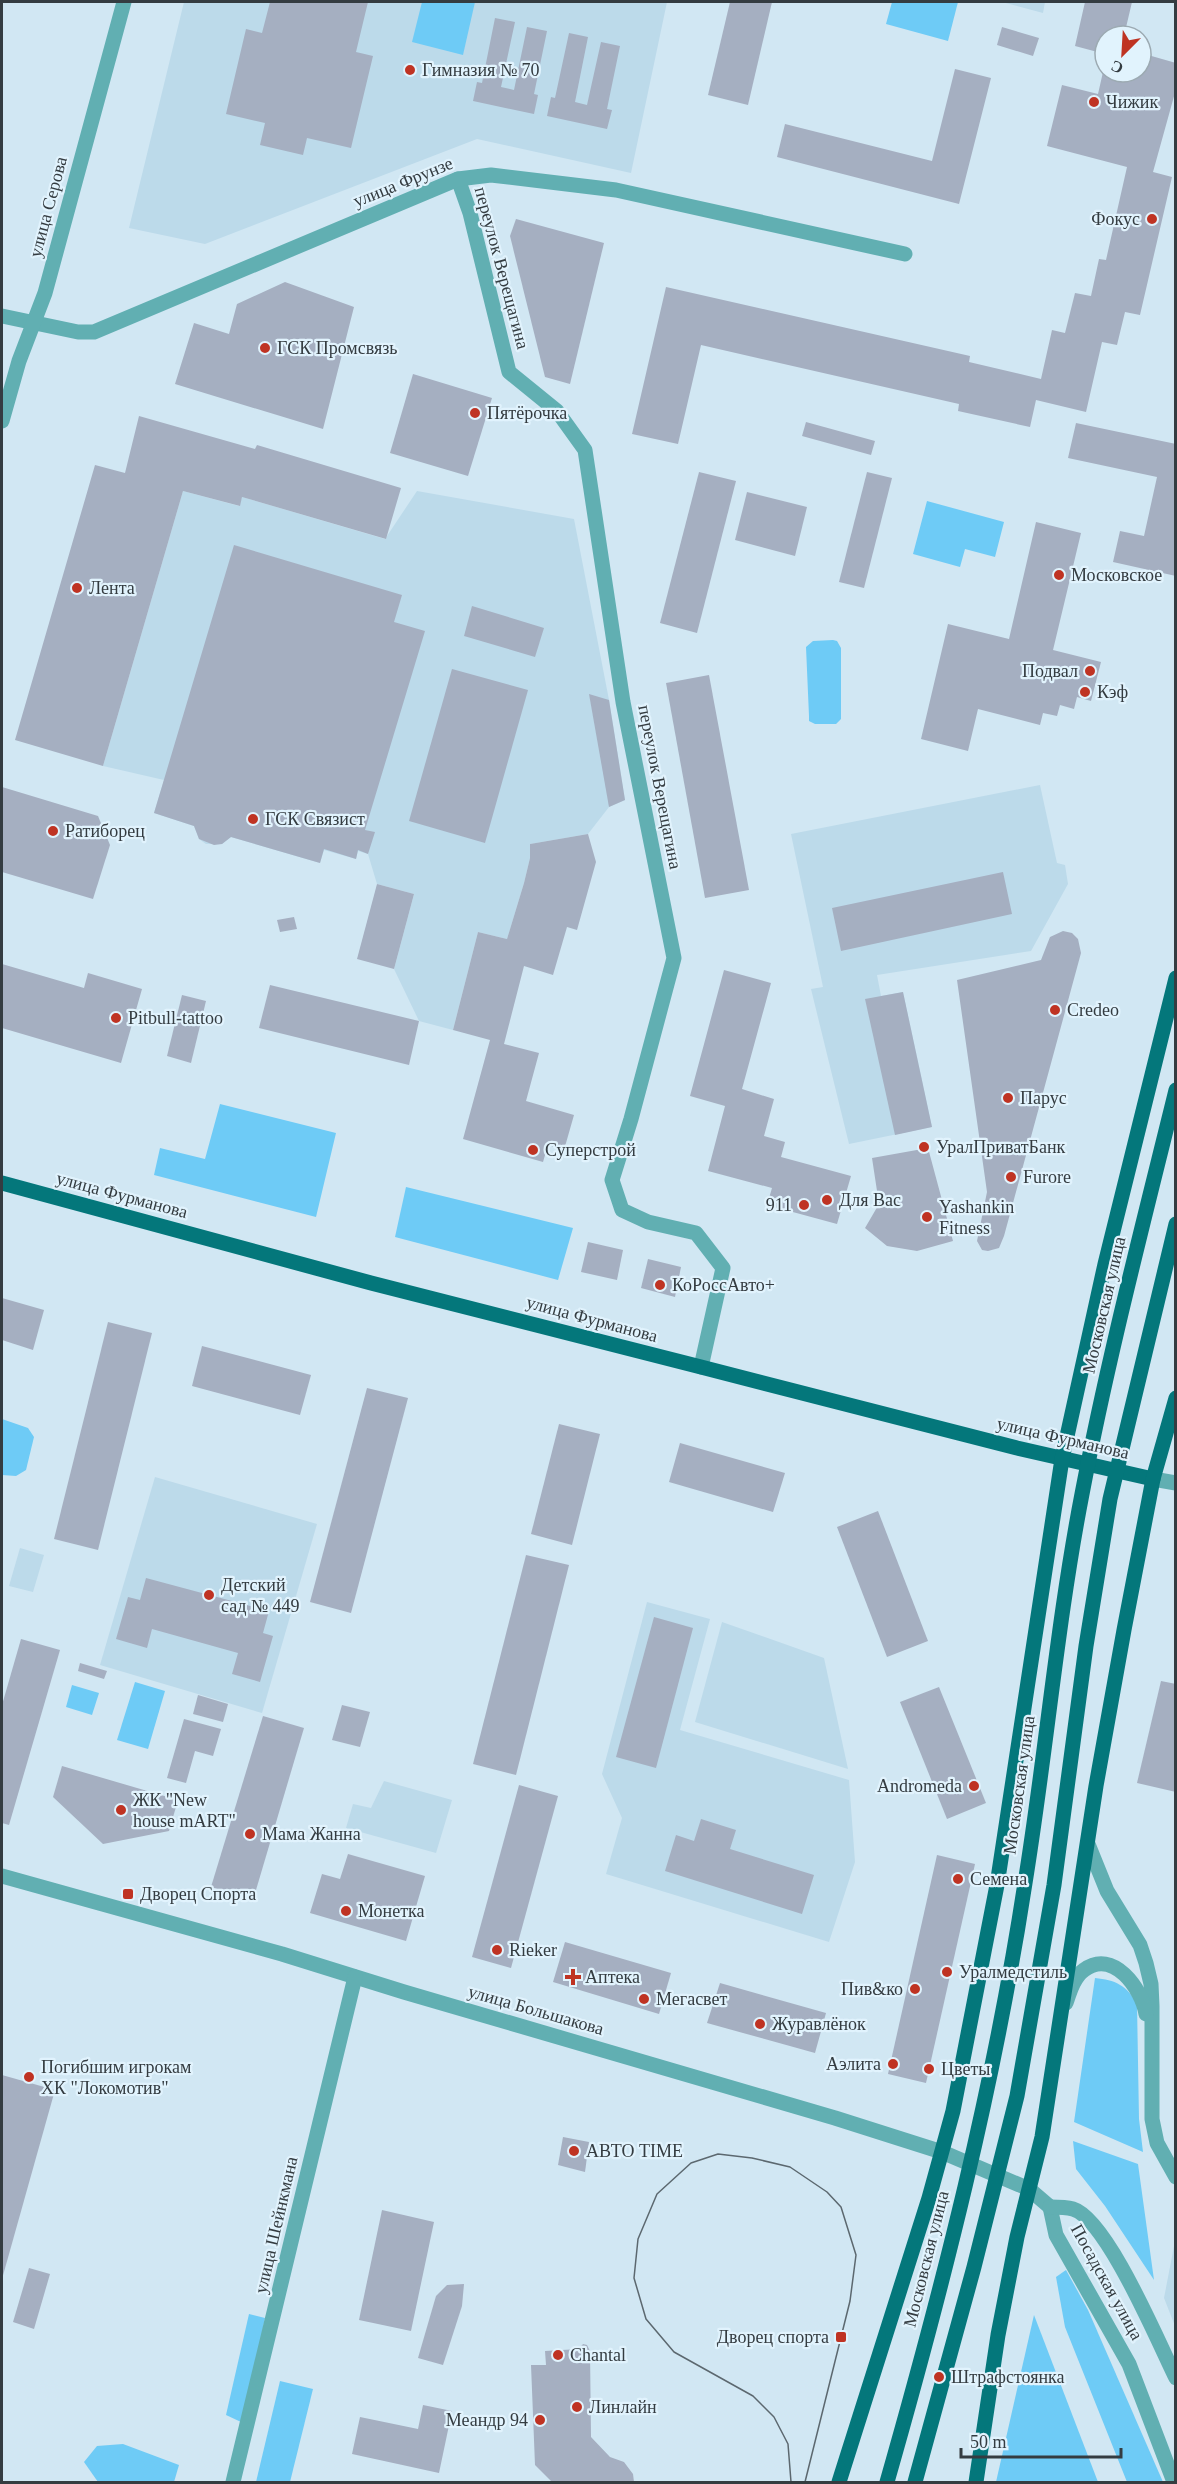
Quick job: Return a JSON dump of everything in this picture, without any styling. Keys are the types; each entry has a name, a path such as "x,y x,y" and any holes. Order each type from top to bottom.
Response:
{"main road":[{"name":"Московская улица","path":"839,2482 929,2198 953,2111 997,1884 1062,1459 1105,1264 1176,978"},
{"name":"Московская улица","path":"887,2482 945,2264 987,2092 1025,1884 1057,1644 1082,1494 1129,1284 1176,1090"},
{"name":"улица Фурманова","path":"2,1183 371,1283 1062,1459 1153,1479"},
{"path":"915,2482 974,2267 1017,2096 1054,1885 1086,1646 1110,1499 1176,1224"},
{"path":"976,2482 998,2335 1017,2237 1042,2137 1096,1786 1153,1479 1176,1398"}],"street":[{"name":"улица Серова","path":"2,421 33,322 45,293 124,2"},
{"name":"улица Фрунзе","path":"2,316 78,332 94,332 458,178 490,175 616,190 906,254"},
{"name":"переулок Верещагина","path":"458,178 470,213 509,372 557,411 585,450 624,702 674,958 631,1119 612,1180 622,1210 648,1222 696,1233 723,1268 700,1367"},
{"name":"улица Фурманова","path":"1153,1479 1176,1483"},
{"path":"1088,1844 1107,1891 1140,1945 1146,1963 1151,1984 1153,2128 1163,2156 1176,2177"},
{"name":"улица Большакова","path":"2,1876 282,1954 942,2152 1029,2189 1050,2206"},
{"path":"1063,2011 1073,1984 1083,1971 1095,1964 1107,1965 1126,1975 1134,1984 1143,2000 1150,2037"},
{"name":"улица Шейнкмана","path":"233,2482 355,1977"},
{"name":"Посадская улица","path":"1174,2482 1129,2364 1056,2235 1050,2206 1075,2209 1099,2230 1132,2288 1176,2378"}],"shaded area":[{"name":"Гимназия № 70","path":"184,2 667,2 631,173 477,139 205,244 129,228"},
{"path":"422,2 475,2 463,55 412,42"},
{"path":"892,2 958,2 948,41 886,24"},
{"path":"1002,2 1045,2 1043,13"},
{"path":"183,491 239,506 242,497 385,539 417,491 574,519 609,700 625,800 609,807 588,834 530,844 530,858 524,883 507,939 478,932 453,1030 419,1021 394,969 414,894 377,884 368,854 358,851 356,859 324,850 320,863 231,837 222,844 206,844 199,839 194,826 154,813 164,780 103,766"},
{"path":"927,501 1004,522 995,557 965,549 960,567 913,554"},
{"path":"813,641 837,641 841,648 841,719 836,724 815,724 809,721 806,647"},
{"path":"1040,785 1057,863 1065,865 1068,884 1031,951 877,975 881,996 903,992 932,1127 849,1144 811,989 823,987 791,834"},
{"path":"220,1104 336,1133 316,1217 154,1175 160,1148 205,1159"},
{"path":"406,1187 573,1228 558,1280 395,1237"},
{"path":"2,1419 28,1428 34,1437 26,1470 16,1476 2,1475"},
{"name":"Детский сад № 449","path":"155,1477 317,1524 262,1713 100,1665"},
{"path":"20,1548 44,1555 33,1592 9,1586"},
{"path":"647,1602 710,1619 680,1730 849,1780 855,1862 829,1942 606,1874 622,1818 602,1774"},
{"path":"722,1622 824,1658 848,1769 695,1722"},
{"path":"135,1682 165,1691 148,1749 117,1740"},
{"path":"72,1685 99,1693 92,1715 66,1707"},
{"path":"384,1781 452,1800 436,1853 346,1828 353,1804 371,1808"},
{"path":"1095,1978 1109,1980 1125,1988 1137,2004 1139,2119 1143,2152 1074,2122"},
{"path":"1073,2141 1138,2164 1154,2280 1105,2206 1076,2169"},
{"path":"1175,2241 1176,2326 1164,2298"},
{"path":"1066,2270 1088,2310 1163,2482 1127,2482 1065,2327 1056,2277"},
{"path":"249,2314 265,2318 241,2422 226,2415"},
{"path":"1034,2315 1098,2482 996,2482"},
{"path":"280,2381 313,2389 290,2482 256,2482"},
{"path":"123,2444 179,2465 174,2482 98,2482 84,2462 97,2446"}],"building":[{"path":"270,2 368,2 356,52 373,56 351,148 307,138 303,155 260,145 265,123 226,114 246,29 262,33"},
{"path":"730,2 772,2 748,105 708,95"},
{"path":"1085,2 1132,2 1127,24 1093,24 1093,51 1075,46"},
{"path":"495,18 515,22 501,87 514,90 527,27 547,31 534,94 538,95 534,114 473,101 477,82 482,83"},
{"path":"1002,27 1039,38 1033,56 997,45"},
{"path":"569,33 588,37 575,102 587,105 601,42 620,46 607,109 612,110 607,129 547,116 551,97 555,98"},
{"path":"1153,56 1176,63 1176,89 1153,172 1172,177 1140,315 1125,312 1117,345 1102,342 1086,412 1036,400 1030,427 958,411 959,404 701,345 678,444 632,434 666,287 970,356 969,362 1041,379 1052,330 1065,333 1075,293 1091,296 1099,259 1106,260 1127,167 1047,146 1062,85 1098,94 1100,84 1153,84"},
{"path":"955,69 991,78 959,204 777,157 785,124 932,161"},
{"path":"516,219 604,243 570,384 545,377 510,236"},
{"name":"ГСК Промсвязь","path":"285,282 354,307 323,429 175,384 194,323 229,334 237,304"},
{"path":"413,374 492,398 468,476 390,453"},
{"path":"139,416 255,449 257,445 401,488 386,539 242,497 240,506 183,491 103,766 15,740 95,465 125,473"},
{"path":"806,422 875,441 871,455 802,436"},
{"path":"1076,423 1176,444 1176,576 1113,562 1120,531 1144,536 1157,477 1068,458"},
{"path":"699,472 736,481 697,633 660,623"},
{"path":"867,472 892,478 864,588 839,582"},
{"path":"747,492 807,507 795,556 735,540"},
{"path":"1036,522 1081,533 1053,650 1101,662 1091,701 1077,697 1074,709 1060,705 1057,716 1043,713 1040,725 978,709 968,751 921,739 948,624 1009,639"},
{"path":"234,545 402,595 394,622 425,631 365,830 375,832 368,854 358,850 356,859 324,849 320,863 231,837 222,844 214,845 199,839 194,826 154,813"},
{"path":"472,606 544,628 535,657 464,636"},
{"path":"452,669 528,690 485,843 409,821"},
{"path":"709,675 749,890 705,898 666,683"},
{"path":"589,694 609,700 625,800 609,807"},
{"name":"Ратиборец","path":"2,787 98,816 110,845 93,899 2,872"},
{"path":"588,834 596,862 577,930 567,927 553,975 524,966 504,1044 539,1053 526,1101 574,1115 564,1150 548,1145 543,1162 463,1139 490,1040 453,1030 478,932 507,939 524,883 530,858 530,844"},
{"path":"1003,872 1012,914 841,951 832,908"},
{"path":"377,884 414,894 394,969 357,959"},
{"path":"294,917 297,929 280,932 277,920"},
{"path":"1063,931 1072,933 1078,939 1081,953 1004,1236 999,1248 982,1250 977,1241 987,1192 957,980 1041,960 1050,937"},
{"path":"2,964 84,988 88,973 142,989 121,1063 2,1028"},
{"path":"724,970 771,983 742,1089 774,1099 764,1136 785,1142 781,1157 851,1176 837,1224 767,1205 772,1188 708,1171 725,1106 690,1096"},
{"path":"270,985 419,1021 409,1065 259,1028"},
{"path":"903,992 932,1127 895,1135 865,999"},
{"path":"182,995 206,1001 191,1063 167,1056"},
{"path":"928,1148 953,1241 917,1251 887,1246 865,1228 879,1204 872,1158"},
{"path":"588,1242 623,1250 617,1280 581,1272"},
{"path":"648,1259 681,1267 675,1297 641,1288"},
{"path":"2,1298 44,1310 33,1350 2,1340"},
{"path":"108,1322 152,1333 98,1550 54,1539"},
{"path":"202,1346 311,1375 300,1415 192,1386"},
{"path":"367,1388 408,1398 351,1613 310,1602"},
{"path":"559,1424 600,1434 572,1545 531,1534"},
{"path":"680,1443 785,1473 773,1512 669,1482"},
{"path":"878,1511 928,1641 887,1657 837,1527"},
{"path":"526,1555 569,1565 516,1775 473,1764"},
{"path":"146,1578 269,1611 263,1633 273,1636 260,1682 232,1674 238,1653 152,1629 147,1648 116,1639 128,1597 140,1600"},
{"path":"654,1617 693,1628 656,1768 616,1757"},
{"path":"21,1639 60,1650 9,1825 2,1823 2,1705"},
{"path":"80,1663 107,1671 104,1679 78,1671"},
{"path":"1161,1681 1176,1684 1176,1792 1137,1783"},
{"path":"939,1687 986,1803 947,1819 900,1702"},
{"path":"198,1695 228,1704 223,1722 193,1714"},
{"path":"342,1705 370,1712 360,1747 332,1740"},
{"path":"263,1716 304,1728 253,1900 211,1887"},
{"path":"184,1719 221,1729 213,1756 195,1751 186,1783 167,1778"},
{"name":"ЖК \"New house mART\"","path":"62,1766 178,1800 169,1831 103,1844 53,1797"},
{"path":"519,1785 558,1796 511,1968 472,1957"},
{"path":"701,1819 736,1830 730,1849 814,1875 802,1914 665,1871 676,1835 694,1841"},
{"path":"348,1854 425,1876 406,1941 310,1913 322,1874 340,1879"},
{"path":"937,1855 975,1864 926,2083 888,2074"},
{"path":"565,1942 671,1973 659,2014 553,1982"},
{"path":"720,1983 826,2013 815,2053 707,2023"},
{"path":"2,2075 55,2090 2,2279"},
{"name":"АВТО TIME","path":"563,2137 589,2142 585,2172 558,2165"},
{"path":"382,2210 434,2222 411,2331 359,2320"},
{"path":"29,2268 50,2274 34,2329 13,2322"},
{"path":"464,2284 462,2306 443,2365 418,2358 436,2296 447,2285"},
{"path":"583,2344 587,2345 590,2351 591,2437 610,2457 624,2462 633,2474 634,2482 552,2482 535,2465 531,2365 546,2365 545,2351 579,2349"},
{"path":"423,2405 452,2411 439,2473 352,2454 360,2417 418,2429"}],"tram line":[{"path":"791,2482 788,2444 774,2417 753,2396 674,2352 646,2319 634,2278 638,2239 657,2194 691,2163 718,2154 752,2158 790,2167 827,2192 841,2207 856,2255 850,2301 805,2482"}],"place":[{"name":"Гимназия № 70","path":"410,70"},
{"name":"Чижик","path":"1094,102"},
{"name":"Фокус","path":"1152,219"},
{"name":"ГСК Промсвязь","path":"265,348"},
{"name":"Пятёрочка","path":"475,413"},
{"name":"Московское","path":"1059,575"},
{"name":"Лента","path":"77,588"},
{"name":"Подвал","path":"1090,671"},
{"name":"Кэф","path":"1085,692"},
{"name":"ГСК Связист","path":"253,819"},
{"name":"Ратиборец","path":"53,831"},
{"name":"Credeo","path":"1055,1010"},
{"name":"Pitbull-tattoo","path":"116,1018"},
{"name":"Парус","path":"1008,1098"},
{"name":"УралПриватБанк","path":"924,1147"},
{"name":"Суперстрой","path":"533,1150"},
{"name":"Furore","path":"1011,1177"},
{"name":"Для Вас","path":"827,1200"},
{"name":"911","path":"804,1205"},
{"name":"Yashankin Fitness","path":"927,1217"},
{"name":"КоРоссАвто+","path":"660,1285"},
{"name":"Детский сад № 449","path":"209,1595"},
{"name":"Andromeda","path":"974,1786"},
{"name":"ЖК \"New house mART\"","path":"121,1810"},
{"name":"Мама Жанна","path":"250,1834"},
{"name":"Семена","path":"958,1879"},
{"name":"Дворец Спорта","path":"128,1894"},
{"name":"Монетка","path":"346,1911"},
{"name":"Rieker","path":"497,1950"},
{"name":"Уралмедстиль","path":"947,1972"},
{"name":"Аптека","path":"573,1977"},
{"name":"Пив&ко","path":"915,1989"},
{"name":"Мегасвет","path":"644,1999"},
{"name":"Журавлёнок","path":"760,2024"},
{"name":"Аэлита","path":"893,2064"},
{"name":"Цветы","path":"929,2069"},
{"name":"Погибшим игрокам ХК \"Локомотив\"","path":"29,2077"},
{"name":"АВТО TIME","path":"574,2151"},
{"name":"Дворец спорта","path":"841,2337"},
{"name":"Chantal","path":"558,2355"},
{"name":"Штрафстоянка","path":"939,2377"},
{"name":"Линлайн","path":"577,2407"},
{"name":"Меандр 94","path":"540,2420"}]}
